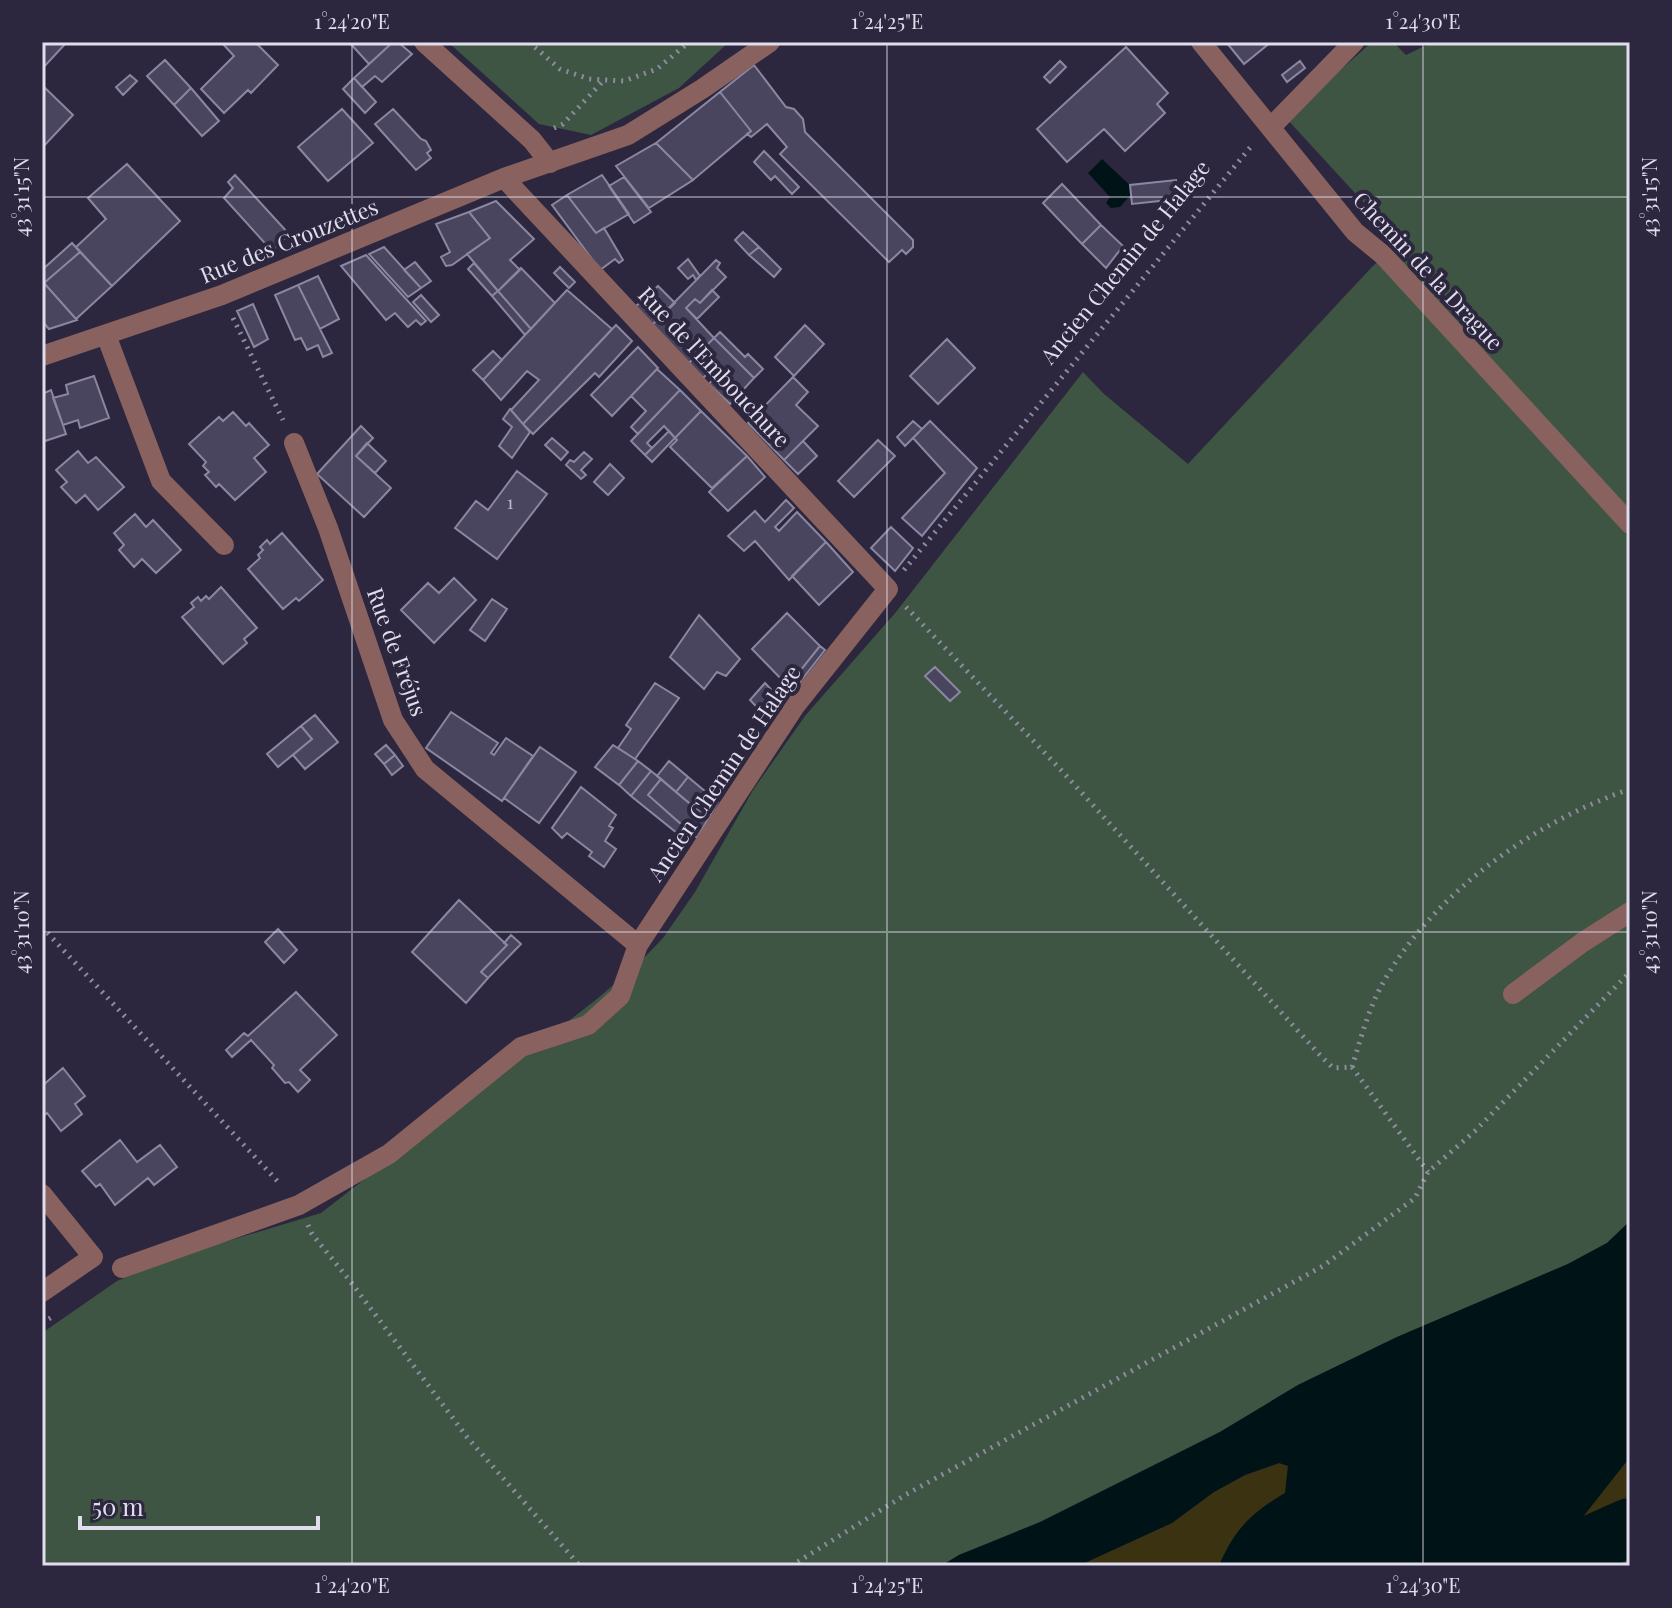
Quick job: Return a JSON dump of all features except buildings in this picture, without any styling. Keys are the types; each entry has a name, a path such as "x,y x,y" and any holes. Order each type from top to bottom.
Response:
{"street":[{"path":"424,42 532,140 550,163"},
{"name":"Rue des Crouzettes","path":"42,356 222,295 504,178 628,135 770,42"},
{"name":"Chemin de la Drague","path":"1201,42 1355,232 1383,255 1630,524"},
{"path":"1271,127 1354,42"},
{"name":"Rue de l'Embouchure","path":"504,178 888,589"},
{"path":"106,335 161,481 224,545"},
{"name":"Rue de Fréjus","path":"294,443 328,528 393,720 425,769 638,945"},
{"name":"Ancien Chemin de Halage","path":"122,1268 299,1205 389,1154 521,1047 588,1025 620,996 638,945 795,706 888,589"},
{"path":"1513,994 1583,942 1630,912"},
{"path":"42,1194 93,1257 42,1292"}],"path":[{"path":"529,42 560,69 589,79 624,81 657,69 689,42"},
{"path":"532,140 563,124 604,80"},
{"name":"Ancien Chemin de Halage","path":"888,589 1252,145 1271,127"},
{"path":"222,295 294,443"},
{"path":"888,589 1061,770 1319,1054 1333,1068 1352,1067"},
{"path":"1352,1067 1365,1023 1383,982 1413,937 1467,882 1518,844 1570,815 1630,789"},
{"path":"42,927 299,1205 312,1234 467,1437 580,1566"},
{"path":"791,1566 905,1495 1323,1266 1415,1198 1428,1172 1475,1131 1630,972"},
{"path":"1352,1067 1428,1172"}],"green space":[{"path":"448,42 729,42 679,88 591,135 539,124"},
{"path":"1372,42 1393,42 1406,55 1433,42 1630,42 1630,1221 1607,1243 1568,1264 1397,1337 1298,1385 1220,1432 1040,1523 959,1555 941,1566 42,1566 42,1333 117,1281 175,1257 321,1213 597,999 641,961 663,938 695,892 753,790 805,716 896,612 1083,372 1103,393 1188,464 1399,241 1286,118"}],"sand":[{"path":"1630,1457 1630,1566 1532,1566 1560,1546"},
{"path":"1279,1463 1288,1466 1285,1493 1245,1524 1231,1542 1219,1566 1078,1566 1172,1523 1214,1492 1245,1475"}],"shaded area":[{"path":"1102,159 1135,190 1120,207 1111,208 1106,203 1110,197 1088,173"},
{"path":"1630,1221 1630,1457 1560,1546 1532,1566 1219,1566 1231,1542 1245,1524 1285,1493 1288,1466 1279,1463 1245,1475 1214,1492 1172,1523 1078,1566 941,1566 959,1555 1040,1522 1220,1432 1298,1385 1397,1337 1568,1264 1607,1243"}],"waterway":[{"path":"1543,1566 1630,1527"}]}
